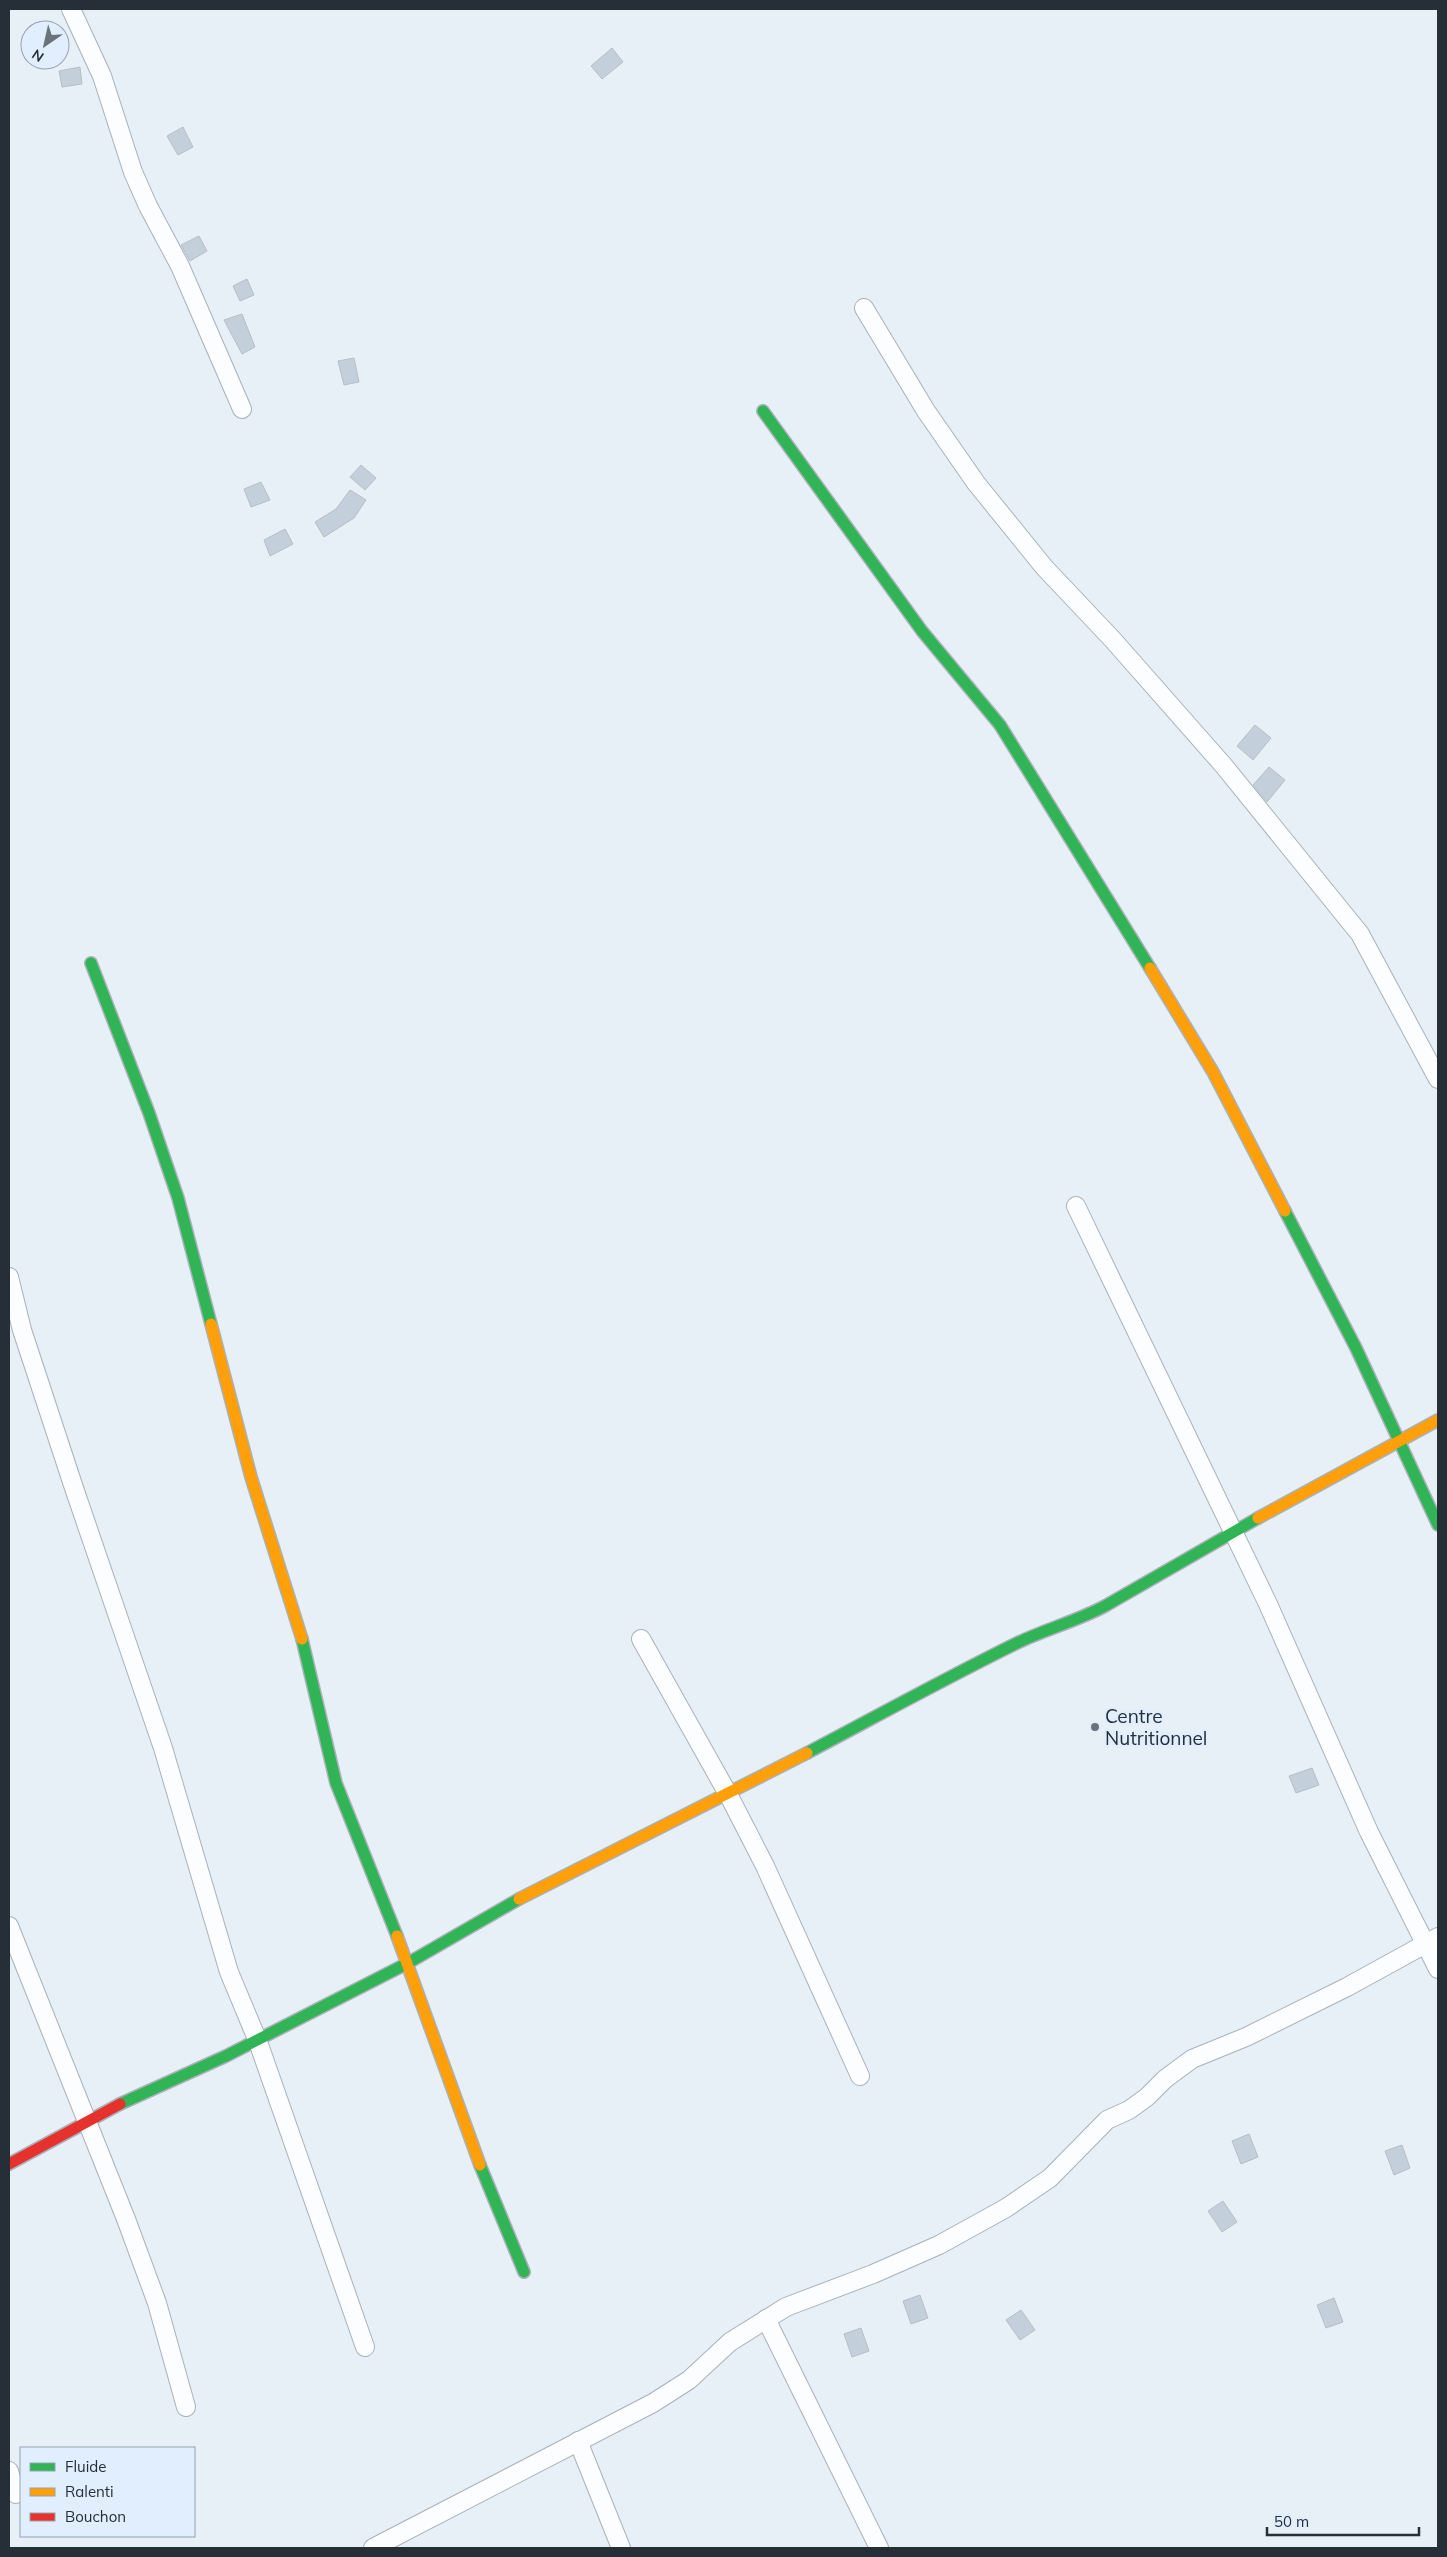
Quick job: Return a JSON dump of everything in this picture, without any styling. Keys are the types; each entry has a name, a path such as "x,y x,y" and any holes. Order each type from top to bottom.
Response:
{"street":[{"path":"71,9 102,76 133,172 148,206 180,266 242,410"},
{"path":"864,308 926,411 976,483 1044,567 1113,640 1224,766 1360,934 1438,1079"},
{"path":"763,411 922,631 1000,725 1213,1072 1356,1348 1438,1525"},
{"path":"91,963 149,1114 178,1198 245,1458 302,1637 336,1783 408,1963 480,2166 524,2272"},
{"path":"1076,1206 1268,1604 1335,1758 1432,1941 1438,1969"},
{"path":"9,1277 22,1330 163,1748 229,1972 257,2039 366,2347"},
{"path":"9,2164 143,2092 226,2056 408,1963 521,1898 728,1794 1016,1644 1059,1624 1080,1619 1105,1606 1234,1532 1438,1420"},
{"path":"641,1639 728,1794 765,1866 860,2076"},
{"path":"9,1926 88,2121 157,2303 186,2407"},
{"path":"373,2548 653,2403 689,2380 730,2342 766,2319 818,2293 873,2274 939,2245 1006,2208 1050,2178 1107,2120 1129,2110 1147,2097 1165,2078 1192,2059 1254,2033 1432,1941"},
{"path":"766,2319 880,2548"},
{"path":"578,2441 621,2548"},
{"path":"9,2471 16,2494"}],"building":[{"path":"612,48 623,62 602,79 591,66"},
{"path":"80,67 82,84 62,87 59,71"},
{"path":"183,127 193,147 178,155 167,136"},
{"path":"199,236 207,251 190,261 181,245"},
{"path":"247,279 254,295 240,301 233,286"},
{"path":"242,314 255,347 242,354 224,320"},
{"path":"354,358 359,382 344,385 338,361"},
{"path":"361,465 376,478 365,490 350,477"},
{"path":"261,482 270,500 251,507 244,489"},
{"path":"350,490 366,500 354,518 324,537 315,522 336,509"},
{"path":"285,529 293,544 270,556 264,540"},
{"path":"1255,725 1271,738 1253,760 1237,746"},
{"path":"1269,767 1285,780 1267,802 1253,785"},
{"path":"1312,1768 1319,1785 1296,1793 1289,1776"},
{"path":"1249,2134 1258,2157 1241,2164 1232,2141"},
{"path":"1402,2145 1410,2168 1394,2175 1385,2151"},
{"path":"1223,2201 1237,2222 1222,2232 1208,2211"},
{"path":"920,2295 928,2318 911,2324 903,2301"},
{"path":"1334,2298 1343,2322 1326,2328 1317,2305"},
{"path":"1021,2310 1035,2330 1020,2340 1006,2320"},
{"path":"861,2328 869,2351 852,2357 844,2334"}],"traffic: fast":[{"path":"763,411 922,631 1000,725 1150,968"},
{"path":"91,963 149,1113 178,1198 211,1324"},
{"path":"1285,1211 1356,1348 1438,1525"},
{"path":"807,1753 1017,1643 1105,1606 1258,1518"},
{"path":"302,1639 336,1783 397,1936"},
{"path":"120,2104 226,2056 408,1963 519,1899"},
{"path":"480,2165 524,2272"}],"traffic: slow":[{"path":"1150,968 1213,1072 1285,1211"},
{"path":"211,1324 251,1477 302,1639"},
{"path":"1258,1518 1438,1420"},
{"path":"519,1899 807,1753"},
{"path":"397,1936 480,2165"}],"traffic: jam":[{"path":"9,2164 120,2104"}],"place":[{"name":"Centre Nutritionnel","path":"1095,1727"}]}
